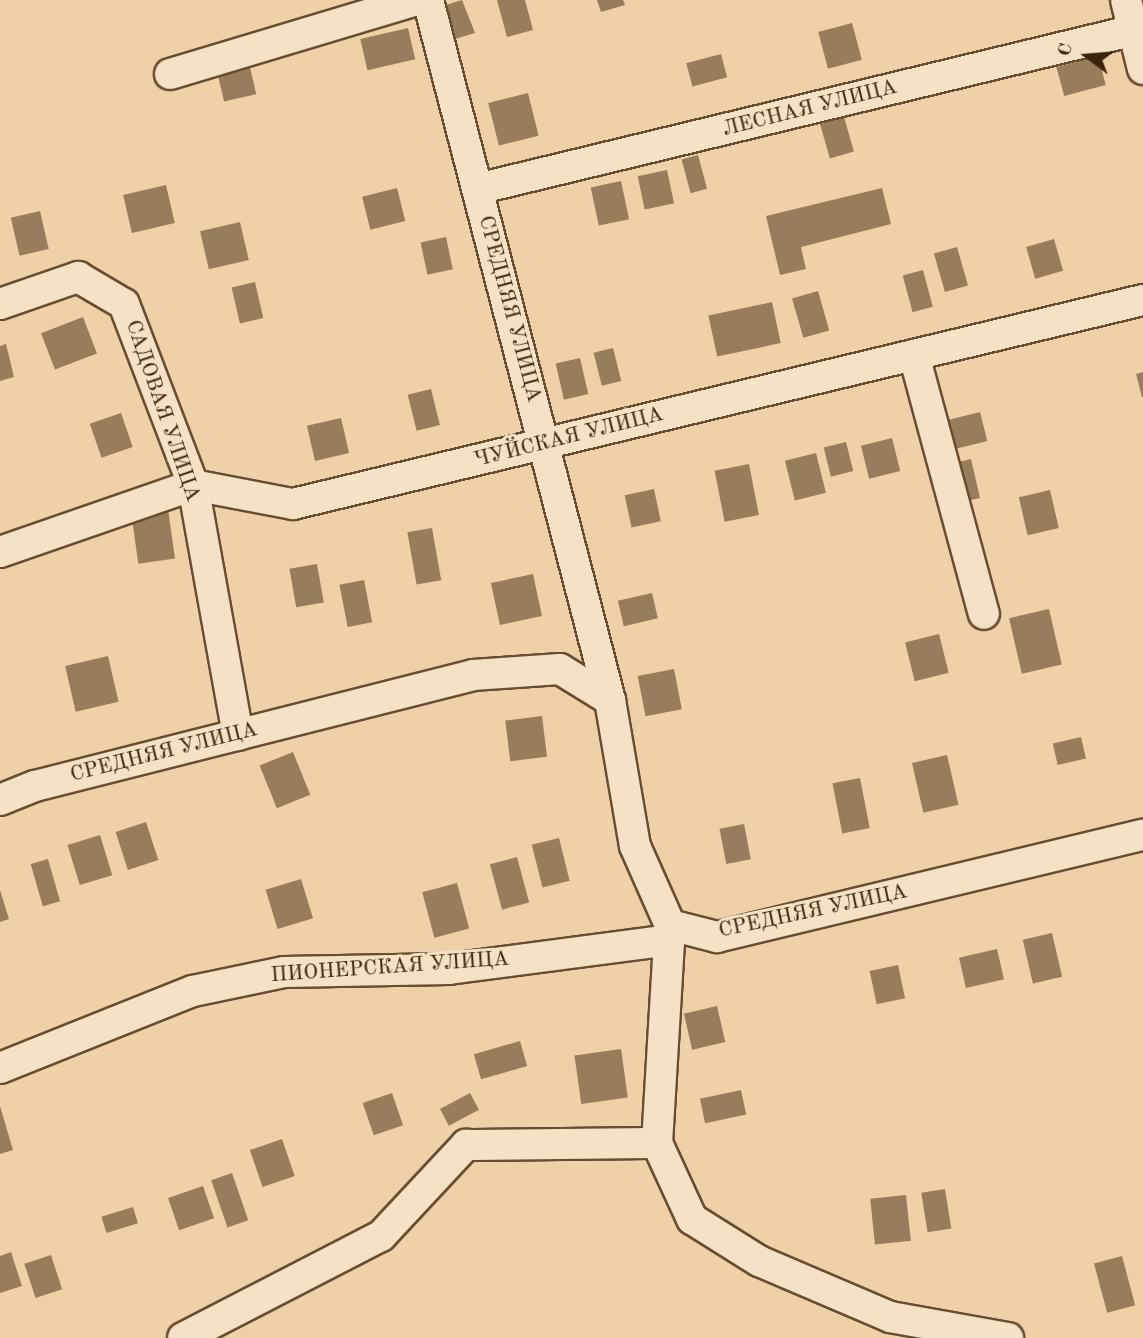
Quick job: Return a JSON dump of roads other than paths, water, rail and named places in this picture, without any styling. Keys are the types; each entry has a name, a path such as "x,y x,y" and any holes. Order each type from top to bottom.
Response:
{"street":[{"path":"170,74 416,0"},
{"name":"СРЕДНЯЯ УЛИЦА","path":"428,0 610,700 635,846 670,933 717,937 1143,835"},
{"path":"1126,0 1138,29 1143,69"},
{"name":"ЛЕСНАЯ УЛИЦА","path":"477,189 1138,29"},
{"name":"САДОВАЯ УЛИЦА","path":"0,304 78,277 124,304 193,485 238,734"},
{"name":"ЧУЙСКАЯ УЛИЦА","path":"0,552 193,485 293,504 1143,300"},
{"path":"914,355 984,614"},
{"name":"СРЕДНЯЯ УЛИЦА","path":"0,800 238,734 473,675 560,668 610,700"},
{"path":"670,933 657,1143 692,1219 759,1261 890,1317 1008,1338"},
{"name":"ПИОНЕРСКАЯ УЛИЦА","path":"0,1068 193,991 284,972 449,969 670,933"},
{"path":"183,1338 381,1236 466,1145 657,1143"}]}
